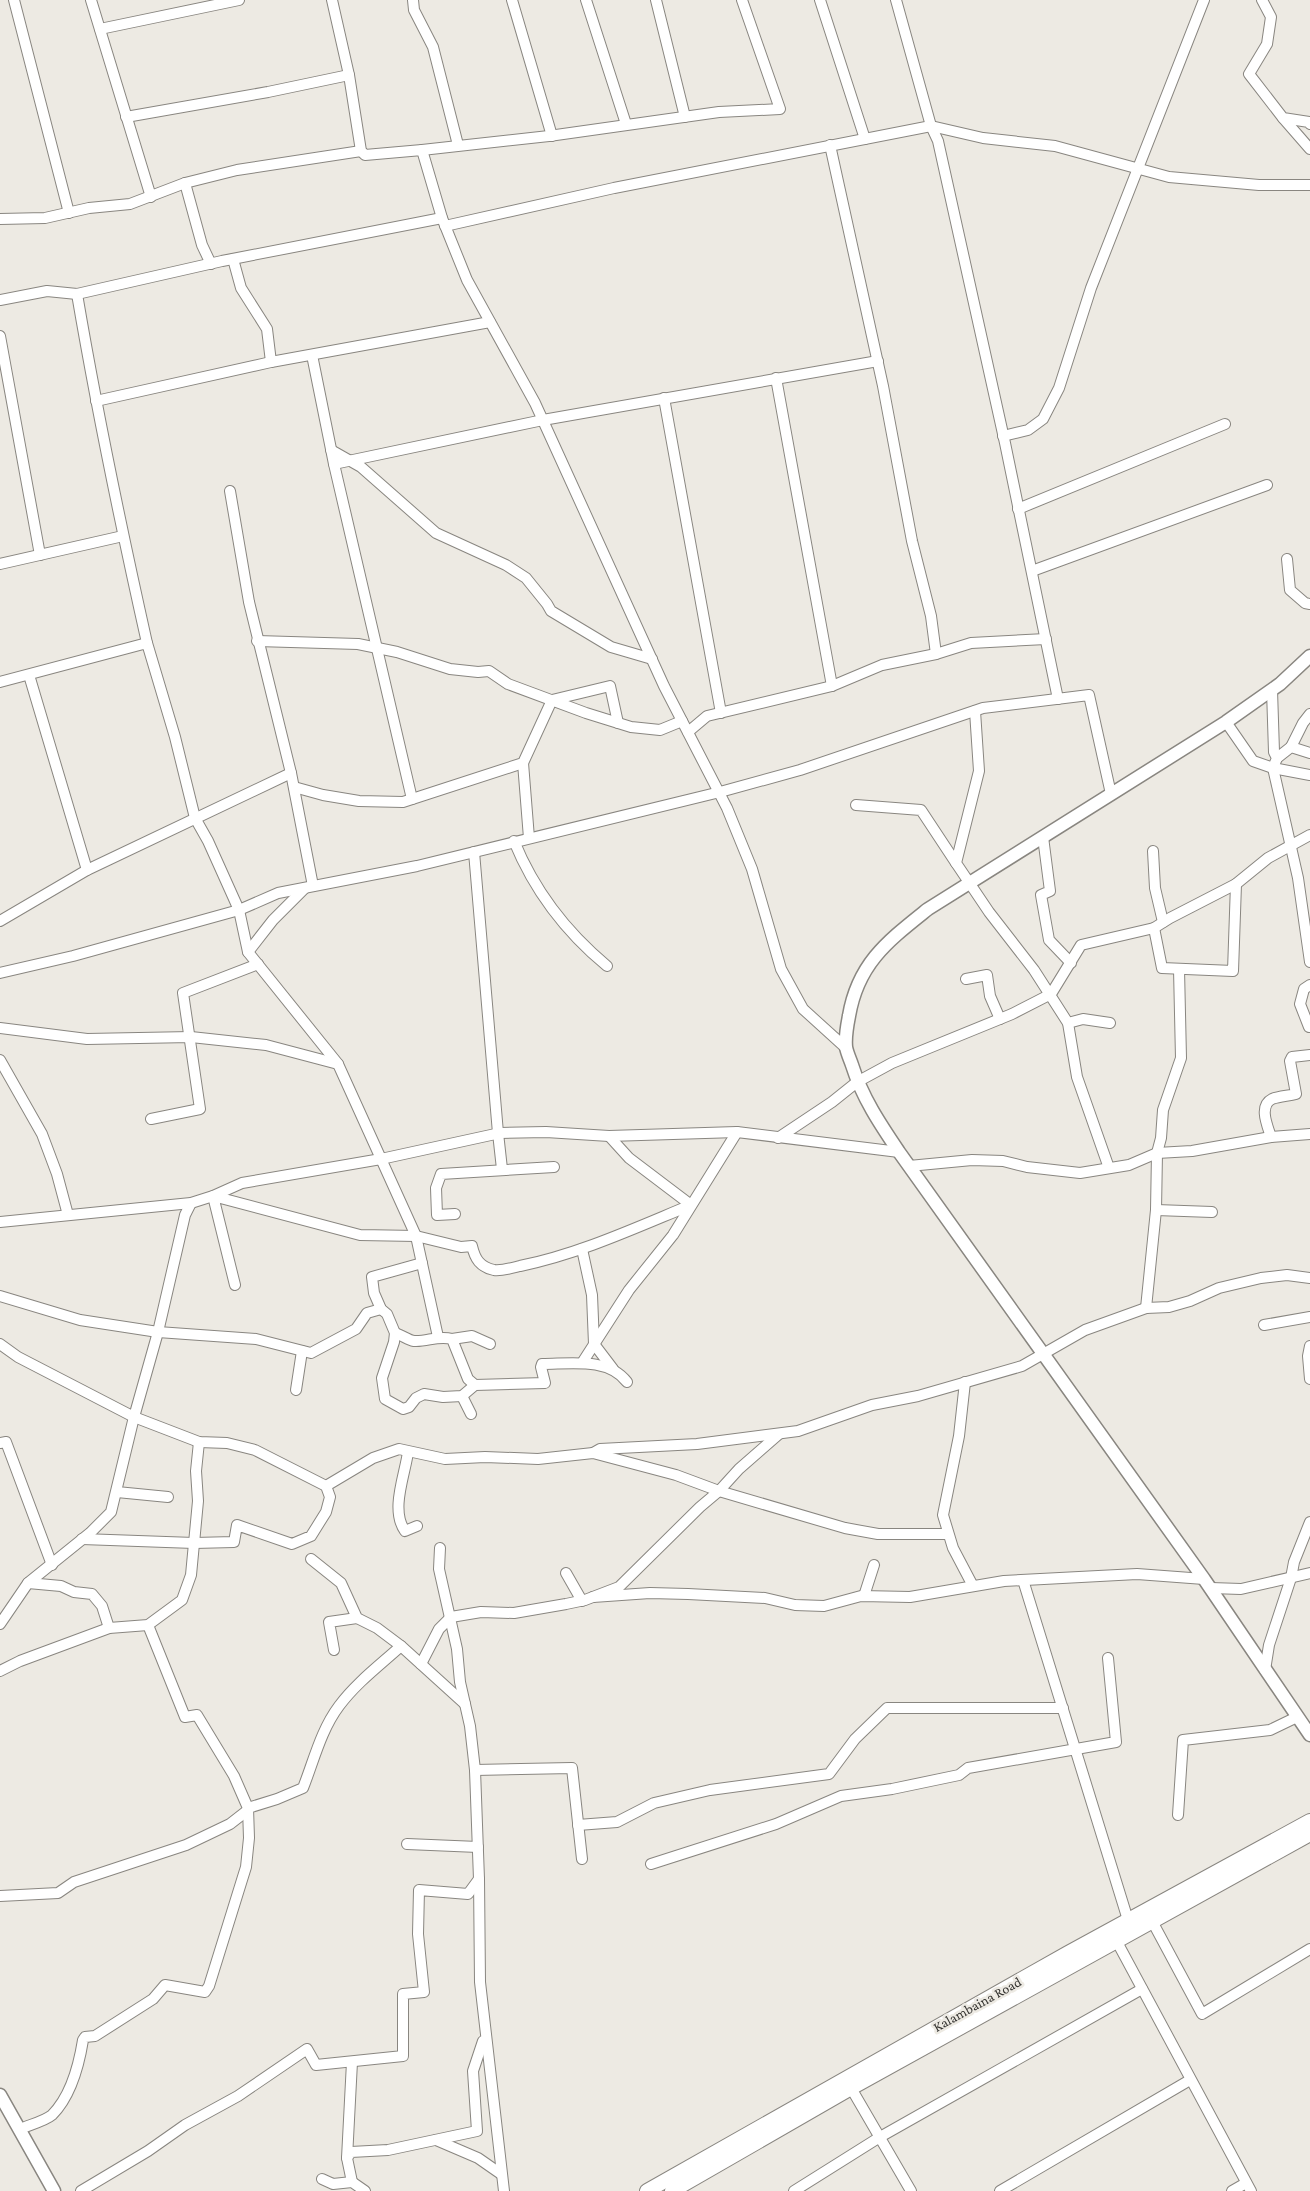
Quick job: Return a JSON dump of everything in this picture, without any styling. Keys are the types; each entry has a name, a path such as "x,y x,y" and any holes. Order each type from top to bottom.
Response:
{"main road":[{"name":"Kalambaina Road","path":"647,2191 1128,1920 1310,1822"},
{"path":"672,2191 851,2088 1310,1834"}],"street":[{"path":"14,0 69,213"},
{"path":"91,0 151,197"},
{"path":"100,29 239,0"},
{"path":"332,0 349,75 360,151 365,155 552,136 719,112 780,109 742,0"},
{"path":"413,0 414,10 432,47 458,145"},
{"path":"512,0 552,136"},
{"path":"586,0 626,124"},
{"path":"656,0 685,117"},
{"path":"820,0 865,139"},
{"path":"896,0 931,126 938,141 1003,436 1058,699"},
{"path":"1003,436 1028,430 1042,419 1058,388 1091,288 1204,0"},
{"path":"1262,0 1271,17 1266,44 1249,74 1310,149"},
{"path":"126,117 268,92 349,75"},
{"path":"1283,118 1309,122 1310,124"},
{"path":"0,300 47,291 77,294 233,259 444,222 931,126 983,138 1055,146 1169,177 1258,184 1310,185"},
{"path":"830,146 878,361 912,541 931,616 936,654"},
{"path":"422,150 444,222 467,280 543,420 652,658 682,721 720,792 752,869 781,969 803,1009 846,1048"},
{"path":"0,220 45,218 89,208 130,204 185,184 237,170 360,151"},
{"path":"185,184 202,245 211,264"},
{"path":"233,259 241,288 267,329 271,362"},
{"path":"77,294 123,536 148,642 175,737 195,818 239,910 248,952 338,1064 416,1236 438,1337"},
{"path":"96,401 271,362 490,322"},
{"path":"0,336 40,555"},
{"path":"312,355 334,464 412,799"},
{"path":"334,464 543,420 878,361"},
{"path":"776,378 832,686"},
{"path":"664,398 721,713"},
{"path":"1018,510 1225,424"},
{"path":"331,450 361,467 436,533 506,565 526,578 547,604 551,612 610,647 652,658"},
{"path":"1032,571 1267,485"},
{"path":"230,491 257,641 294,787 309,887"},
{"path":"0,564 123,536"},
{"path":"1287,559 1290,590 1305,603 1310,604"},
{"path":"688,732 707,716 832,686 882,665 936,654 971,642 1046,639"},
{"path":"257,641 358,644 405,654 450,669 478,672 489,671 508,684 631,727 660,730 682,721"},
{"path":"0,682 148,642"},
{"path":"1310,656 1272,690 1226,722 928,909 889,939 865,969 851,1005 846,1033 846,1048 857,1082 869,1106 899,1152 1043,1356 1208,1584 1310,1735"},
{"path":"29,674 87,870"},
{"path":"552,700 610,686 618,723"},
{"path":"1272,690 1275,763 1292,843 1310,962"},
{"path":"0,973 73,956 239,910 278,893 417,866 720,792 800,770 983,708 1089,695 1112,794"},
{"path":"529,838 523,764 552,700"},
{"path":"956,863 979,770 975,711"},
{"path":"1275,763 1291,747 1310,714"},
{"path":"1226,722 1253,761 1275,763 1310,775"},
{"path":"1291,747 1310,752"},
{"path":"294,787 323,795 359,800 403,802 523,764"},
{"path":"0,921 87,870 291,773"},
{"path":"856,806 921,810 969,884 1051,994 1068,1023 1078,1077 1109,1168"},
{"path":"778,1138 832,1102 857,1082 892,1063 1000,1019 1051,994 1081,945 1159,925 1236,884 1268,858 1292,843 1310,835"},
{"path":"1043,837 1050,891 1040,895 1049,940 1071,963"},
{"path":"514,841 525,869 546,903 606,966"},
{"path":"474,852 502,1169"},
{"path":"1153,852 1160,965 1164,968 1233,971 1236,884"},
{"path":"248,952 272,920 309,887"},
{"path":"151,1118 200,1110 183,993 258,964"},
{"path":"1146,1308 1156,1210 1157,1153 1161,1138 1163,1110 1181,1058 1179,969"},
{"path":"966,979 987,975 990,996 1000,1019"},
{"path":"1309,1027 1300,1004 1304,989 1310,985"},
{"path":"1068,1023 1083,1019 1110,1023"},
{"path":"0,1028 87,1040 189,1037 266,1045 338,1064"},
{"path":"1271,1137 1264,1114 1268,1102 1273,1099 1296,1094 1290,1061 1292,1057 1310,1054"},
{"path":"0,1060 42,1134 57,1174 68,1215"},
{"path":"0,1222 191,1203 213,1196 242,1182 381,1159 498,1133 546,1132 609,1136 737,1132 899,1152"},
{"path":"582,1363 629,1290 673,1235 737,1132"},
{"path":"909,1166 972,1160 1003,1161 1027,1167 1080,1173 1129,1165 1157,1153 1192,1151 1271,1137 1310,1134"},
{"path":"609,1136 629,1158 691,1205"},
{"path":"456,1214 437,1215 436,1188 441,1174 554,1167"},
{"path":"213,1196 360,1235 416,1236 461,1247 472,1246 475,1258 481,1265 494,1270 539,1262 582,1249 691,1205"},
{"path":"213,1196 235,1284"},
{"path":"0,1624 28,1583 52,1565 111,1512 134,1417 158,1332 185,1215 191,1203"},
{"path":"1156,1210 1212,1212"},
{"path":"582,1249 592,1295 594,1344 613,1369 627,1382"},
{"path":"422,1263 372,1277 374,1293 381,1308 387,1314 395,1334 382,1378 385,1399 403,1409 409,1407 416,1398 424,1394 443,1397 462,1396 475,1385 546,1383 541,1367 542,1364 582,1363 613,1369"},
{"path":"593,1453 600,1449 697,1444 798,1431 872,1405 918,1396 1022,1366 1043,1356 1084,1330 1146,1308 1176,1305 1219,1288 1261,1278 1287,1276 1310,1278"},
{"path":"0,1296 80,1320 158,1332 256,1338 311,1353 356,1329 367,1313 381,1308"},
{"path":"1264,1325 1310,1317"},
{"path":"395,1334 403,1335 413,1341 438,1337 452,1339 472,1336 490,1344"},
{"path":"452,1339 468,1379 475,1385"},
{"path":"0,1344 18,1357 134,1417 199,1442 227,1443 255,1450 326,1486 330,1497 326,1512 311,1536 292,1544 237,1525 234,1542 194,1543 82,1539"},
{"path":"1310,1346 1308,1356 1310,1378"},
{"path":"296,1390 302,1350"},
{"path":"965,1382 959,1436 943,1515 948,1534 973,1586"},
{"path":"462,1396 471,1414"},
{"path":"421,1664 439,1629 451,1617 481,1612 514,1612 582,1601 619,1587 700,1507 719,1492 739,1469 779,1434"},
{"path":"0,1443 6,1442 52,1565"},
{"path":"0,1671 20,1661 109,1628 148,1625 182,1600 191,1575 198,1501 196,1470 199,1442"},
{"path":"326,1486 373,1458 399,1449 445,1458 538,1459 593,1453 676,1474 719,1492 862,1531 878,1534 948,1534"},
{"path":"408,1452 399,1505 400,1524 405,1531 417,1526"},
{"path":"117,1492 168,1497"},
{"path":"1265,1670 1269,1645 1292,1578 1294,1562 1310,1522"},
{"path":"440,1548 439,1569 451,1617 470,1726 475,1770 480,1982 504,2191"},
{"path":"311,1559 341,1583 357,1618"},
{"path":"864,1596 874,1565"},
{"path":"566,1573 582,1601"},
{"path":"593,1597 671,1593 765,1598 796,1605 824,1606 864,1596 910,1597 1022,1580 1137,1574 1241,1589 1310,1574"},
{"path":"1022,1580 1128,1920"},
{"path":"28,1583 61,1586 74,1592 92,1594 102,1606 109,1628"},
{"path":"334,1650 329,1622 357,1618 377,1628 401,1646 465,1704"},
{"path":"20,2128 51,2116 56,2109 65,2096 75,2074 82,2040 85,2037 95,2036 153,1999 165,1984 205,1992 209,1986 246,1867 249,1838 248,1809 231,1770 197,1715 185,1717 148,1625"},
{"path":"0,1896 58,1893 74,1882 186,1844 230,1824 248,1809 304,1788 320,1741 338,1708 356,1686 401,1646"},
{"path":"651,1864 776,1824 841,1796 892,1789 958,1775 968,1768 1116,1742 1108,1658"},
{"path":"578,1825 617,1822 654,1803 710,1790 829,1774 855,1739 887,1708 1063,1708"},
{"path":"1178,1815 1183,1740 1270,1730 1297,1717"},
{"path":"475,1770 572,1768 582,1859"},
{"path":"407,1844 478,1847"},
{"path":"82,2191 148,2151 185,2125 238,2096 307,2049 316,2065 403,2056 404,1994 424,1992 418,1934 419,1890 468,1894 479,1879"},
{"path":"1152,1921 1202,2014 1310,1949"},
{"path":"1116,1940 1248,2187 1232,2191"},
{"path":"794,2191 880,2137 1142,1990"},
{"path":"347,2158 351,2152 388,2150 477,2131 473,2072 485,2036"},
{"path":"352,2062 347,2158 352,2182"},
{"path":"1000,2191 1190,2080"},
{"path":"851,2088 911,2191"},
{"path":"0,2095 54,2191"},
{"path":"436,2140 478,2158 501,2174"},
{"path":"322,2179 333,2184 352,2182 365,2191"}]}
